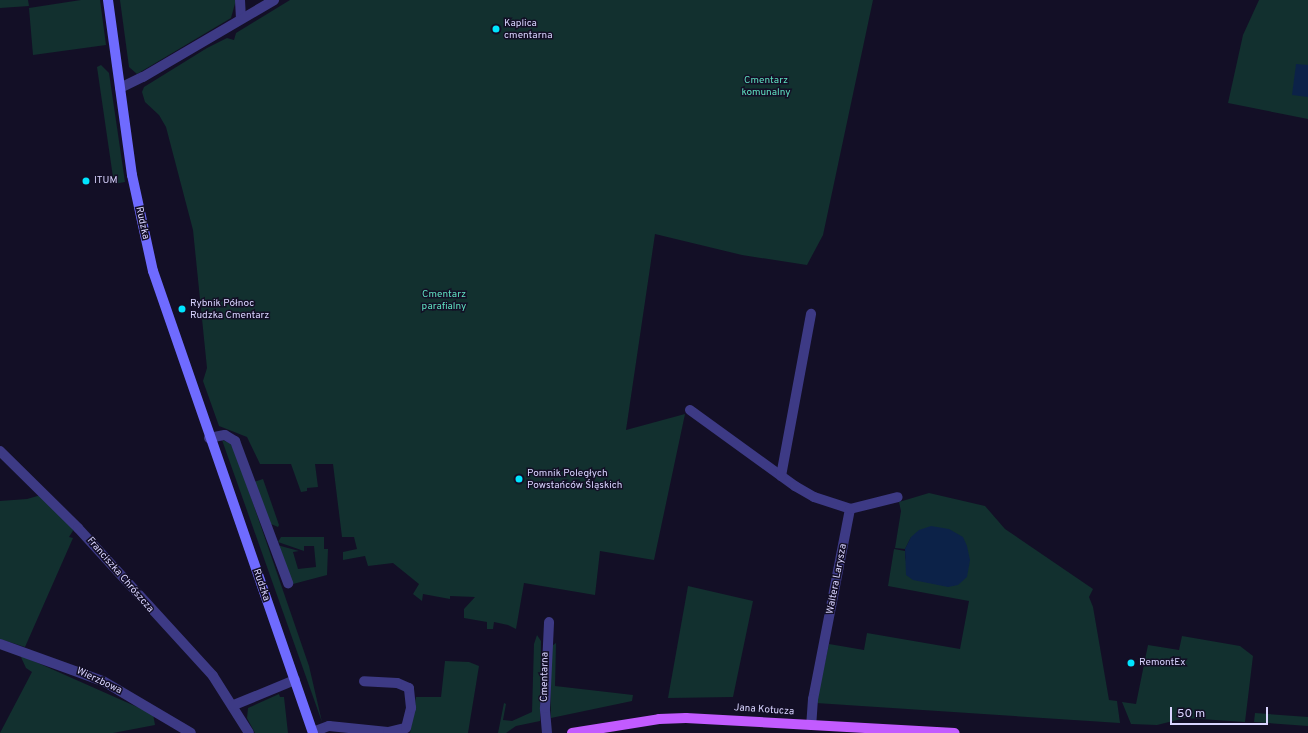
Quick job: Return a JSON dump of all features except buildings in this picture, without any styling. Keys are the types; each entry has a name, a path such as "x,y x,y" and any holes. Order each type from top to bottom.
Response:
{"main road":[{"name":"Rudzka","path":"108,0 134,187 150,262 209,438 313,732"},
{"name":"Jana Kotucza","path":"572,733 666,719 955,733"}],"street":[{"path":"240,0 241,18"},
{"path":"120,88 143,77 241,18 274,0"},
{"path":"781,476 810,314"},
{"path":"690,410 781,476 814,497 850,509 898,497"},
{"path":"209,438 225,435 235,441 288,583"},
{"name":"Franciszka Chrószcza","path":"0,451 78,528 213,676 234,705"},
{"name":"Waltera Larysza","path":"811,725 813,699 850,509"},
{"name":"Cmentarna","path":"547,733 545,708 549,622"},
{"name":"Wierzbowa","path":"0,644 103,681 191,733"},
{"path":"249,733 234,705 295,680"},
{"name":"Rudzka","path":"313,732 329,726 388,732 406,728 411,708 409,688 397,683 364,681"}],"green space":[{"path":"0,0 28,0 29,6 0,8"},
{"path":"81,0 100,0 106,45 33,55 29,8"},
{"path":"120,0 236,0 231,18 137,74 129,67"},
{"name":"Cmentarz parafialny","path":"290,0 873,0 823,235 807,265 742,255 655,234 626,430 685,414 654,560 600,551 595,595 524,583 516,629 508,625 494,622 493,629 487,629 487,622 464,618 464,609 475,597 450,596 450,599 423,594 422,601 413,594 419,584 393,563 368,566 365,556 343,560 343,552 357,549 354,537 342,537 333,464 315,464 318,487 307,488 307,491 301,492 291,464 260,464 247,437 219,426 203,381 207,368 193,230 166,127 159,115 145,102 142,92 144,87 207,48 227,38 234,40 236,33"},
{"path":"1259,0 1308,0 1308,119 1228,103 1243,35"},
{"path":"101,65 109,73 125,182 114,184 97,67"},
{"path":"222,440 230,443 235,451 309,666 322,722"},
{"path":"263,479 279,525 278,527 271,524 254,482"},
{"path":"929,493 985,506 1005,529 1093,589 1089,597 1093,607 1109,700 1117,701 1120,723 816,703 829,644 864,650 867,633 960,649 969,601 888,586 894,549 905,551 905,561 911,537 905,549 895,548 901,511 899,502"},
{"path":"41,495 74,529 69,537 73,538 25,647 0,639 0,501 27,499"},
{"path":"281,537 324,537 324,549 328,549 327,575 293,584 277,545 299,551 293,552 298,569 316,567 314,546 304,546 304,551 278,542"},
{"path":"688,586 753,601 733,697 668,698"},
{"path":"537,635 541,641 540,721 516,726 506,733 498,733 504,703 506,704 503,720 512,721 532,712 534,644"},
{"path":"1182,636 1240,646 1253,656 1245,722 1185,718 1157,725 1131,724 1122,702 1136,704 1148,645 1179,650"},
{"path":"556,643 555,686 633,695 632,701 551,718 549,648"},
{"path":"20,655 153,714 155,725 113,733 0,733 32,672 26,668"},
{"path":"445,661 469,662 479,666 468,733 410,733 416,697 441,697"},
{"path":"279,694 280,697 284,697 288,733 255,733 247,718 248,708"},
{"path":"1255,713 1308,717 1308,726 1254,722"}],"water":[{"path":"1296,64 1308,65 1308,97 1292,95"},
{"path":"931,526 949,529 963,537 967,546 970,560 967,577 958,585 948,587 913,580 906,575 905,549 911,537 919,530"}],"place":[{"name":"Kaplica cmentarna","path":"496,29"},
{"name":"ITUM","path":"86,181"},
{"name":"Rybnik Północ Rudzka Cmentarz","path":"182,309"},
{"name":"Pomnik Poległych Powstańców Śląskich","path":"519,479"},
{"name":"RemontEx","path":"1131,663"}],"park label":[{"name":"Cmentarz komunalny","path":"766,86"}]}
